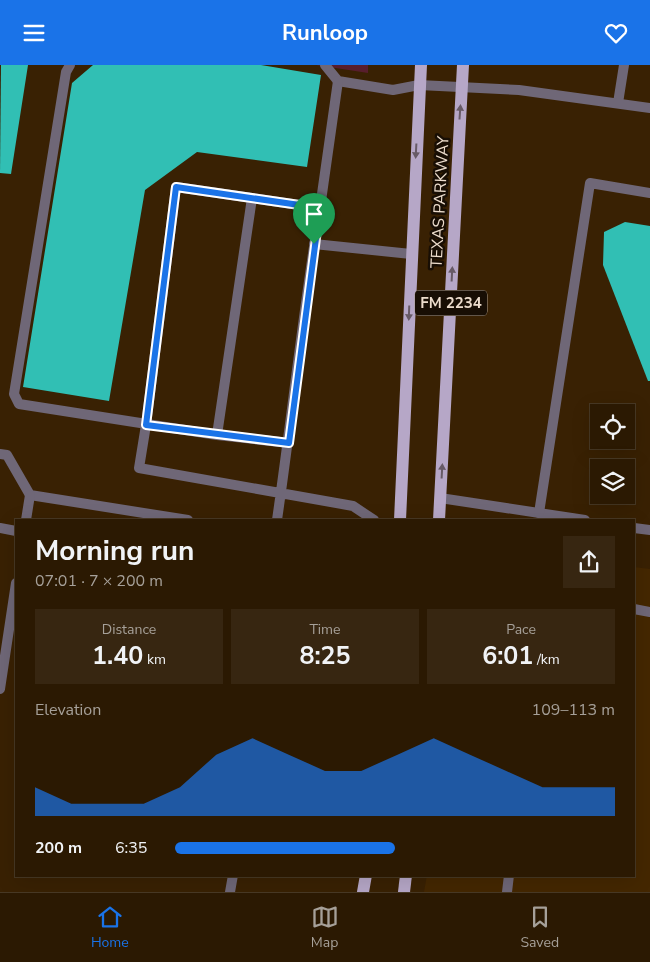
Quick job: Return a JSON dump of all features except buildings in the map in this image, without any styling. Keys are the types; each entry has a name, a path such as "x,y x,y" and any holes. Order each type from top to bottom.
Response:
{"main road":[{"name":"TEXAS PARKWAY","path":"400,519 421,65"},
{"name":"TEXAS PARKWAY","path":"439,519 463,65"},
{"path":"364,892 366,877"},
{"path":"404,892 406,877"}],"street":[{"path":"70,65 66,72 14,394 19,404 146,425 289,443"},
{"path":"325,65 338,81 393,90 419,85 462,86 519,90 650,108"},
{"path":"618,103 624,65"},
{"path":"277,519 338,81"},
{"path":"539,513 590,183 650,193"},
{"path":"320,208 176,187 139,468 353,506 372,519"},
{"path":"217,435 252,198"},
{"path":"314,244 411,254"},
{"path":"0,454 7,455 30,495 26,519"},
{"path":"30,495 182,519"},
{"path":"440,498 578,519"},
{"path":"0,528 15,531"},
{"path":"635,528 650,530"},
{"path":"0,689 15,590"},
{"path":"635,609 650,612"},
{"path":"230,892 233,877"},
{"path":"506,892 509,877"}],"shaded area":[{"path":"316,65 368,65 368,73"},
{"path":"635,567 650,569 650,892 424,892 427,877 635,877"}],"route":[{"path":"176,187 320,208 314,244 289,443 146,425 176,187"}]}
